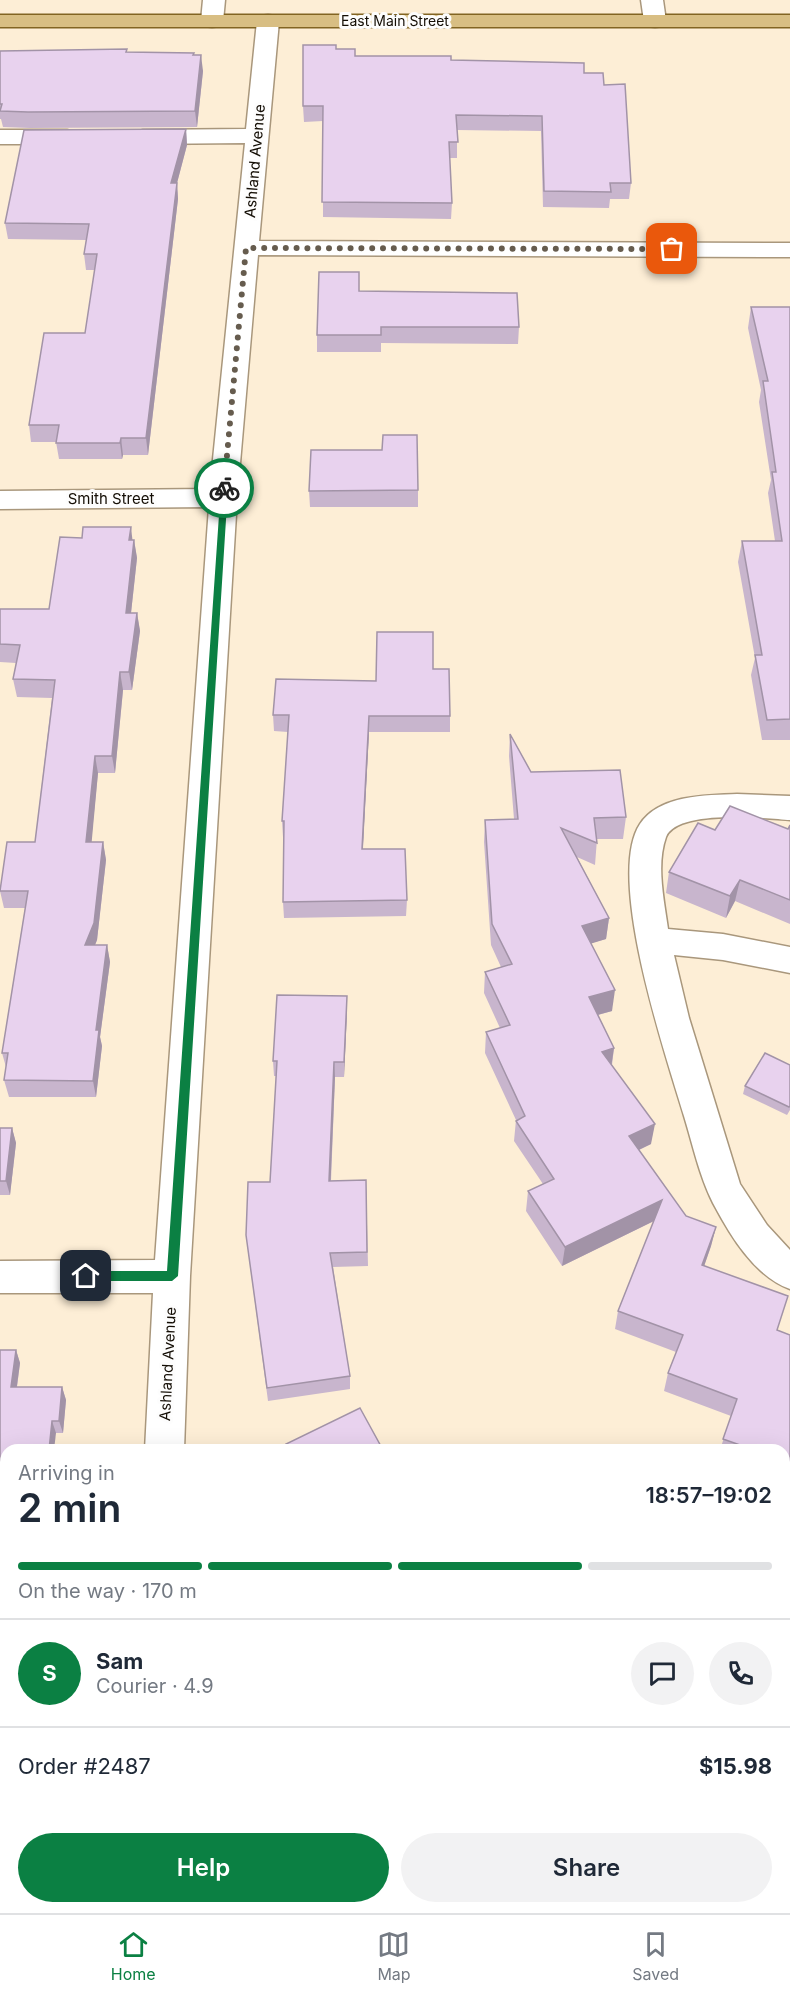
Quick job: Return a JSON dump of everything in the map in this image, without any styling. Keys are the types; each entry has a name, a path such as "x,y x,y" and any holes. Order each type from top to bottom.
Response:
{"main road":[{"name":"East Main Street","path":"0,21 213,11 268,21 653,10 790,21"}],"street":[{"name":"Ashland Avenue","path":"164,1444 172,1276 223,498 268,21"},
{"path":"118,137 257,136"},
{"path":"1,143 84,137"},
{"path":"246,248 790,250"},
{"name":"Smith Street","path":"0,500 223,498"},
{"path":"790,808 733,805 698,808 671,815 652,830 645,862 648,905 654,942 684,1060 725,1189 747,1228 790,1273"},
{"path":"654,942 682,941 790,960"},
{"path":"0,1276 172,1276"}],"building":[{"path":"303,45 336,45 336,49 355,49 355,56 451,56 451,60 584,63 584,73 603,73 604,85 625,84 631,183 610,183 611,192 544,191 542,116 456,115 458,142 449,142 452,203 322,202 323,106 303,106"},
{"path":"127,49 126,52 201,55 195,111 0,111 2,104 0,104 0,51"},
{"path":"186,129 171,183 177,183 146,438 121,438 120,443 56,443 59,425 29,425 44,333 85,333 97,254 84,254 89,224 5,223 24,130"},
{"path":"319,272 359,272 359,291 517,293 519,327 381,327 381,335 317,335"},
{"path":"751,307 790,307 790,719 767,720 755,655 762,655 742,541 782,541 772,472 776,472 763,381 768,381"},
{"path":"383,435 417,435 418,490 309,491 311,450 382,450"},
{"path":"83,527 131,527 129,540 134,540 126,613 137,613 129,672 120,672 112,756 95,756 86,842 103,842 94,923 85,945 107,945 96,1030 99,1030 93,1081 4,1080 8,1053 2,1053 28,891 0,891 7,842 35,842 55,680 13,679 20,645 0,644 0,609 49,609 60,537 82,538"},
{"path":"377,632 433,632 433,669 449,669 450,716 369,716 362,849 405,849 407,900 283,902 284,821 282,821 289,715 273,715 276,679 376,681"},
{"path":"510,734 531,772 620,770 626,817 594,818 597,843 561,828 609,918 582,926 615,990 589,997 614,1048 602,1052 655,1124 629,1136 686,1216 716,1227 702,1265 788,1296 777,1330 790,1335 790,1444 737,1444 723,1439 737,1399 668,1373 683,1335 618,1311 662,1200 565,1247 528,1191 554,1179 516,1121 525,1116 486,1032 510,1025 485,972 512,964 492,924 485,820 518,819"},
{"path":"730,806 788,829 790,825 790,900 740,880 730,896 669,872 698,823 715,830"},
{"path":"277,995 347,996 344,1062 334,1062 329,1181 366,1180 367,1252 330,1253 350,1376 267,1388 246,1235 248,1182 270,1182 277,1061 273,1061"},
{"path":"765,1053 790,1065 789,1107 745,1086"},
{"path":"0,1128 12,1128 6,1181 0,1181"},
{"path":"0,1350 16,1350 11,1387 62,1387 59,1421 52,1421 50,1444 0,1444"},
{"path":"360,1408 380,1444 286,1444"}],"way so far":[{"path":"224,488 246,248 672,249"}],"route":[{"path":"86,1276 172,1276 224,488"}]}
